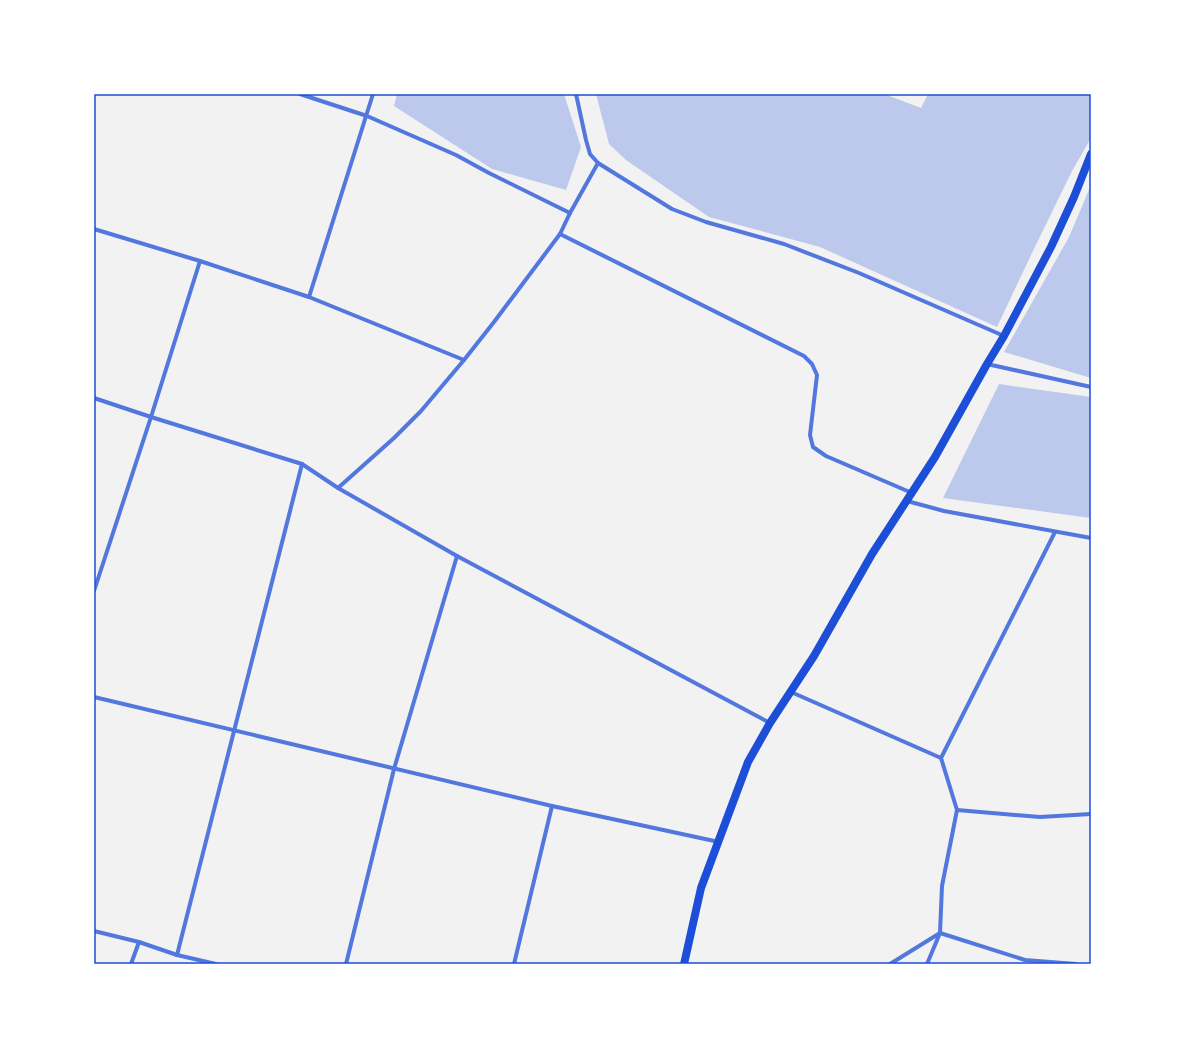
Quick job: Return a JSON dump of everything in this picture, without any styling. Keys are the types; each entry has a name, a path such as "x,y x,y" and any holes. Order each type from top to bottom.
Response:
{"main road":[{"path":"684,964 700,888 719,842 748,762 770,723 814,656 872,554 935,457 1004,336 1051,246 1074,197 1091,154"}],"street":[{"path":"300,94 367,116 456,155 570,213"},
{"path":"309,297 373,94"},
{"path":"576,94 590,154 598,163 672,209 706,222 784,244 859,273 1004,336"},
{"path":"338,488 394,438 421,411 464,360 560,234 598,163"},
{"path":"94,229 200,261 309,297 464,360"},
{"path":"560,234 804,356 812,364 817,375 810,435 813,447 826,456 912,493"},
{"path":"94,591 200,261"},
{"path":"987,364 1091,387"},
{"path":"94,398 302,464 338,488 457,556 770,723"},
{"path":"177,955 233,730 302,464"},
{"path":"907,501 944,511 1091,538"},
{"path":"927,964 940,933 942,886 957,810 941,758 1055,532"},
{"path":"346,964 394,769 457,556"},
{"path":"791,692 941,758"},
{"path":"94,697 552,806 719,842"},
{"path":"514,964 552,806"},
{"path":"957,810 1040,818 1091,814"},
{"path":"94,931 138,942 177,955 216,964"},
{"path":"890,964 940,933 1025,960 1076,964"},
{"path":"131,964 138,942"}],"building":[{"path":"397,94 564,94 581,147 566,190 492,169 394,106"},
{"path":"596,94 884,94 921,108 928,94 1091,94 1091,138 1072,171 997,327 820,247 709,217 626,160 609,144"},
{"path":"1091,185 1091,378 1004,352 1069,237"},
{"path":"999,384 1091,397 1091,518 943,498"}]}
